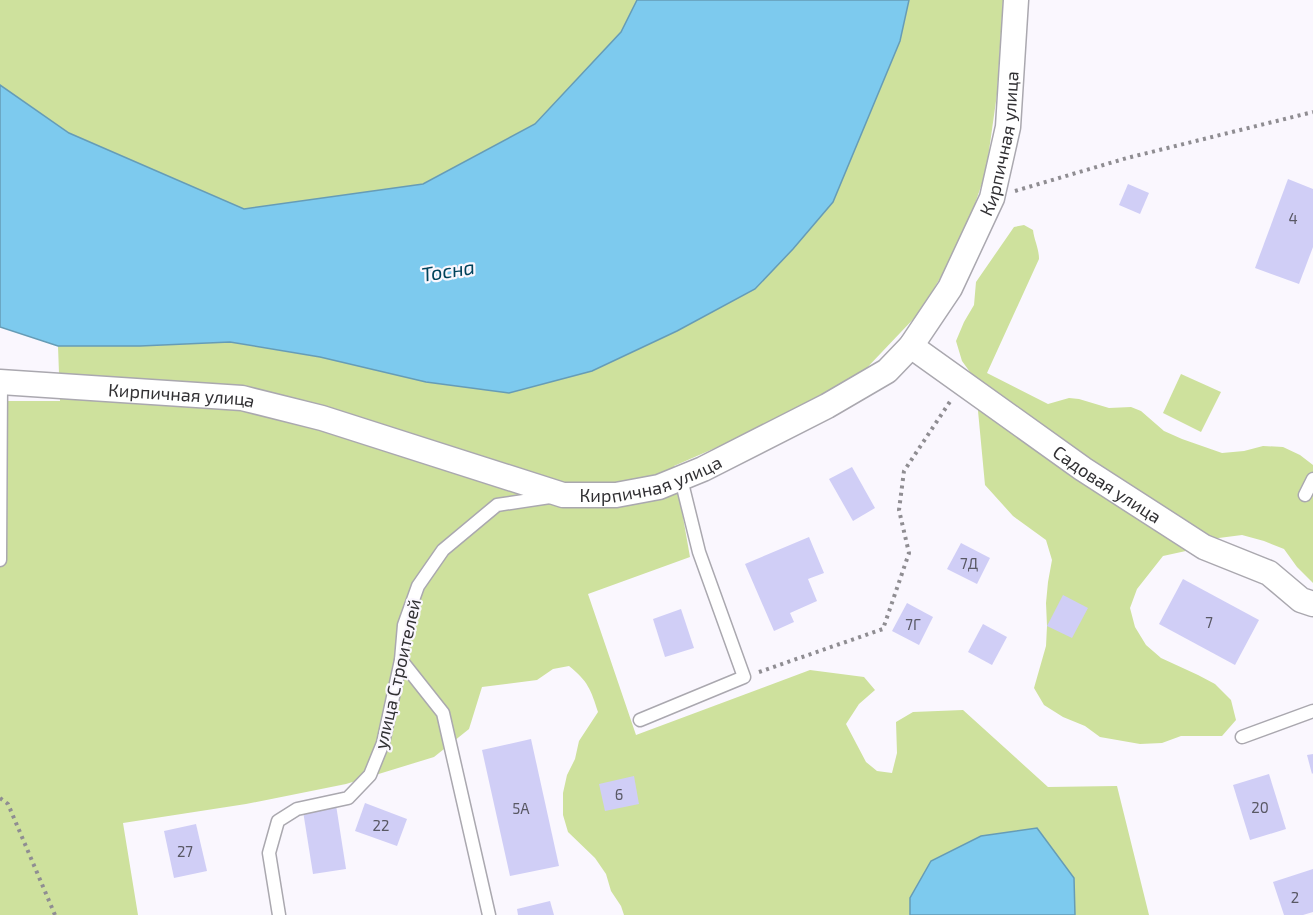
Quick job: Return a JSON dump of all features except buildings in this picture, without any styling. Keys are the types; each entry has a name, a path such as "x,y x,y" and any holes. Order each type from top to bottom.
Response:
{"street":[{"name":"Кирпичная улица","path":"0,382 242,398 322,418 563,495 616,495 659,487 703,469 827,406 887,371 911,346 950,288 992,198 1008,127 1016,0"},
{"name":"Садовая улица","path":"911,346 1083,469 1204,547 1269,573 1301,600 1313,604"}],"lane":[{"path":"0,382 0,560"},
{"path":"640,720 744,677 699,552 681,478"},
{"path":"1305,495 1313,479"},
{"name":"улица Строителей","path":"279,915 269,853 278,821 297,810 348,798 370,775 383,743 401,660 404,625 417,586 443,550 497,505 563,495"},
{"path":"401,660 443,713 489,915"},
{"path":"1242,737 1313,711"}],"path":[{"path":"992,198 1127,158 1313,112"},
{"path":"744,677 883,629 909,553 899,510 904,471 962,382"},
{"path":"0,798 8,804 55,915"}],"green space":[{"path":"0,0 637,0 621,32 535,124 423,184 244,209 69,133 0,85"},
{"path":"909,0 1003,0 997,94 986,172 962,241 920,312 862,373 768,425 674,466 690,557 588,594 636,735 810,670 864,677 875,690 859,704 846,724 866,762 877,771 892,773 897,753 896,722 913,712 963,710 1048,787 1117,786 1149,915 1075,915 1073,878 910,898 910,915 624,915 611,891 606,874 595,858 568,832 563,815 563,793 567,775 575,759 579,741 598,712 588,686 581,676 569,666 553,669 537,680 482,687 469,729 434,757 346,784 246,804 123,823 138,915 0,915 0,401 60,401 58,346 140,346 230,342 320,357 426,382 509,393 592,371 677,331 755,289 793,249 833,202 900,41"},
{"path":"1024,225 1033,230 1039,259 987,373 1048,404 1069,398 1109,408 1131,407 1141,411 1164,431 1222,453 1263,446 1283,447 1300,455 1313,465 1313,583 1284,549 1242,535 1211,539 1204,547 1163,556 1137,589 1130,608 1135,627 1146,645 1161,658 1215,684 1231,700 1236,720 1222,736 1181,736 1162,743 1140,744 1100,737 1085,726 1063,717 1044,705 1034,688 1046,646 1046,603 1052,560 1046,540 1013,516 985,485 975,379 962,361 956,341 974,305 976,282 1014,227"},
{"path":"1181,374 1221,392 1201,432 1163,413"}],"water":[{"name":"Тосна","path":"637,0 909,0 900,41 833,202 755,289 677,331 592,371 509,393 426,382 320,357 230,342 140,346 58,346 0,327 0,85 69,133 244,209 423,184 535,124 621,32"},
{"path":"1037,828 1074,878 1075,915 910,915 910,898 931,861 981,836"}]}
